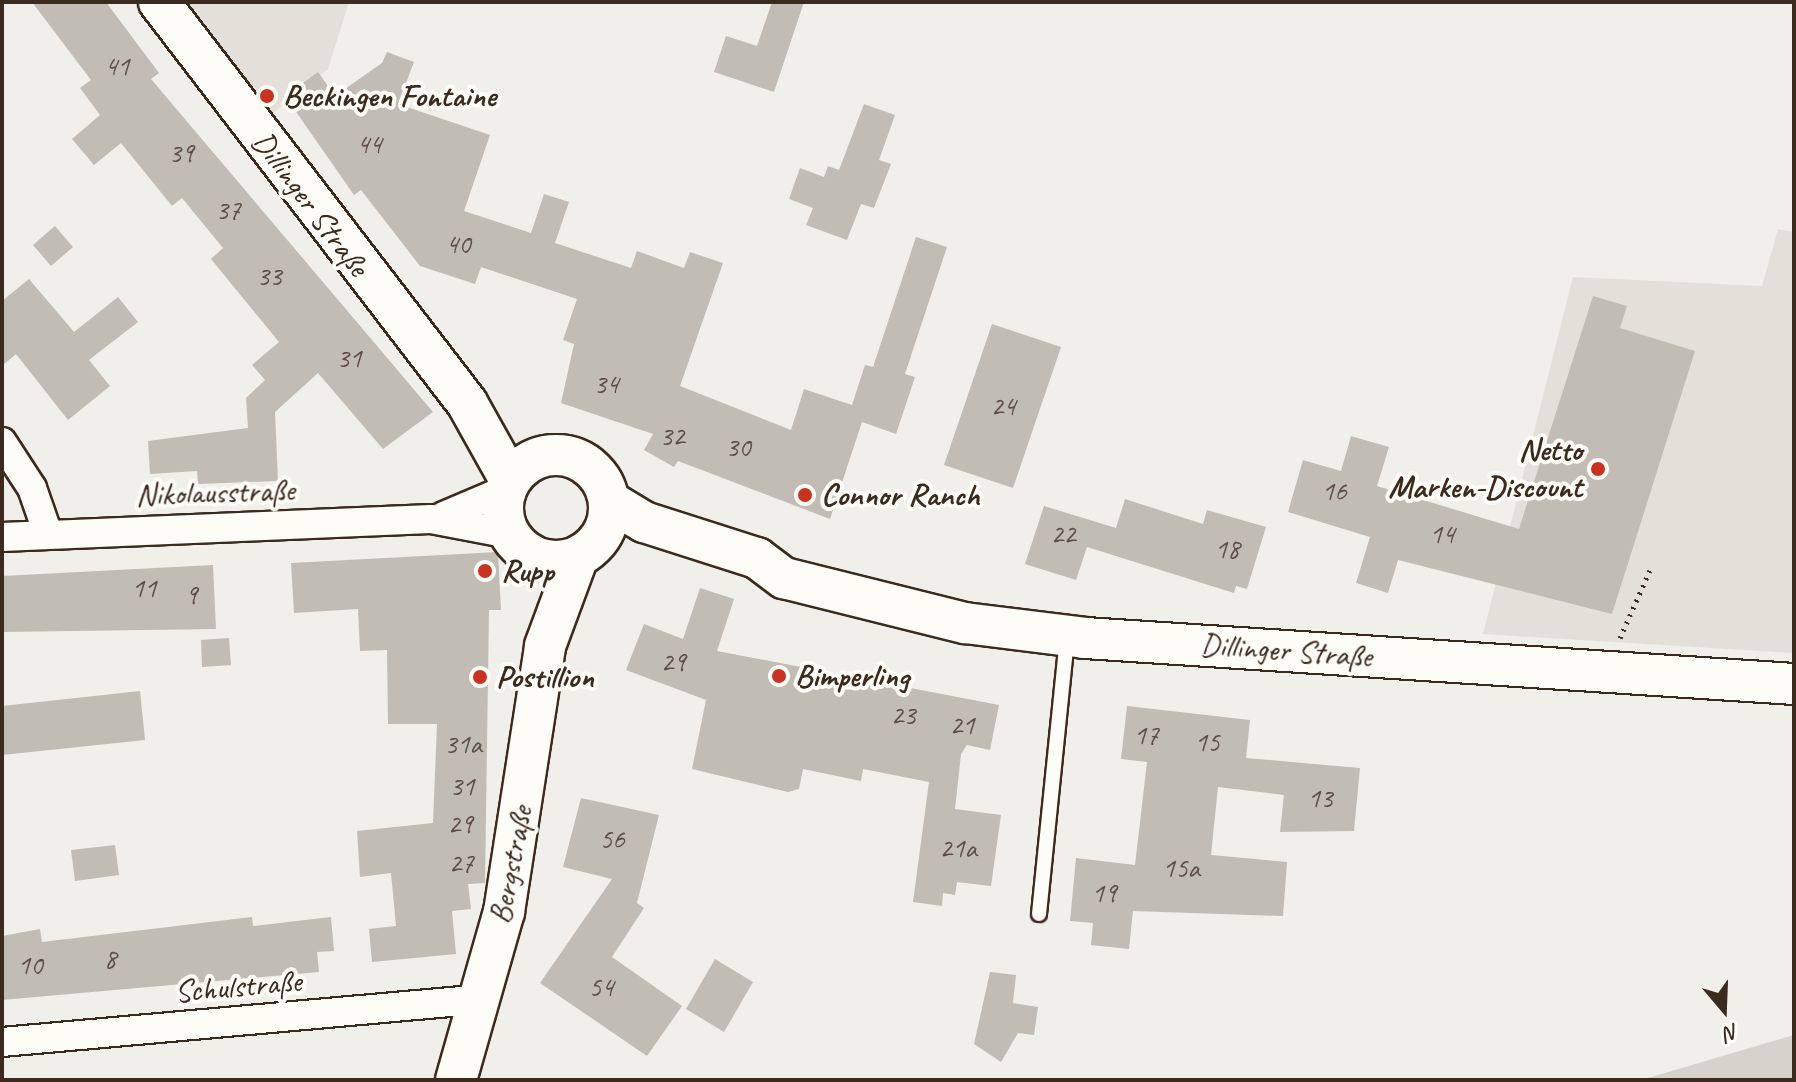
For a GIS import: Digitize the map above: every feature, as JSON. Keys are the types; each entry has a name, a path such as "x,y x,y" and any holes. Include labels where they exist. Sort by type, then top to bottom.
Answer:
{"street":[{"name":"Dillinger Straße","path":"159,2 467,403 508,485 519,544 545,561 588,549 752,582 784,578 965,623 1067,636 1794,684"},
{"name":"Dillinger Straße","path":"467,403 551,455 582,461 609,501 644,522 757,558 784,578"},
{"path":"2,442 32,488 48,534"},
{"path":"508,485 551,455"},
{"name":"Nikolausstraße","path":"431,519 508,485"},
{"path":"588,549 609,501"},
{"name":"Nikolausstraße","path":"2,537 431,519 519,544"},
{"name":"Bergstraße","path":"519,544 545,646"},
{"name":"Bergstraße","path":"456,1080 480,999 523,817 545,646 588,549"},
{"name":"Schulstraße","path":"2,1042 480,999"}],"lane":[{"path":"1039,914 1067,636"}],"path":[{"path":"1605,671 1650,570"}],"shaded area":[{"path":"186,2 349,2 328,69 269,116"},
{"path":"1778,229 1794,232 1794,653 1483,634 1573,277 1762,286"},
{"path":"1794,1035 1794,1080 1636,1080 1648,1078"}],"building":[{"path":"32,2 106,2 159,73 151,79 433,412 383,449 318,373 275,412 278,481 198,484 197,471 150,474 148,441 248,428 246,398 265,380 252,365 279,342 211,259 223,248 182,198 172,206 121,143 94,165 72,139 100,115 80,88 91,80"},
{"path":"772,2 804,2 774,92 714,72 726,36 757,46"},
{"path":"387,52 414,62 398,104 490,135 464,211 531,233 544,194 569,202 555,243 631,268 637,251 684,268 690,252 723,263 680,386 791,430 804,389 852,405 865,365 873,367 916,237 947,247 905,374 915,377 896,434 862,422 830,519 678,461 674,467 644,450 653,434 561,403 574,344 563,340 577,299 481,267 475,284 420,266 361,190 354,195 285,96 318,72 335,96 382,63"},
{"path":"864,104 895,115 879,160 891,164 874,208 861,204 847,240 806,225 813,208 789,199 800,168 824,177 828,166 839,170"},
{"path":"55,226 73,247 51,266 33,245"},
{"path":"29,279 74,332 118,297 138,322 89,360 110,386 68,420 16,354 2,366 2,301"},
{"name":"Netto Marken-Discount","path":"1593,296 1627,306 1620,328 1695,351 1612,614 1398,560 1388,593 1356,583 1370,537 1288,512 1303,460 1341,471 1351,436 1389,447 1377,486 1519,529"},
{"path":"992,324 1061,347 1013,488 944,465"},
{"path":"1125,499 1203,524 1207,510 1266,527 1247,589 1236,586 1234,593 1087,547 1076,580 1025,564 1044,506 1116,528"},
{"path":"498,552 501,610 489,610 485,883 468,884 471,909 452,911 456,954 372,962 369,929 396,926 391,873 360,877 357,831 433,823 437,724 388,724 387,650 360,651 358,609 294,613 291,563"},
{"path":"213,565 216,629 2,632 2,576"},
{"path":"700,588 734,599 717,651 999,705 990,750 967,745 961,754 955,809 1001,815 991,886 957,882 955,895 943,893 942,906 913,902 929,782 863,769 861,781 803,769 799,789 788,792 692,769 706,700 626,670 644,624 683,639"},
{"path":"229,638 231,665 202,667 201,640"},
{"path":"140,691 145,740 2,755 2,706"},
{"path":"1127,706 1250,720 1246,758 1360,768 1354,831 1280,832 1284,795 1218,787 1211,855 1287,862 1283,916 1133,911 1129,949 1091,945 1093,923 1070,921 1076,858 1135,865 1147,762 1121,759"},
{"path":"581,798 659,815 637,903 644,908 612,957 682,1006 647,1056 540,983 612,879 563,867"},
{"path":"115,845 119,875 75,881 71,850"},
{"path":"252,917 253,926 331,917 334,951 317,952 319,972 2,1000 2,936 40,929 42,942"},
{"path":"715,959 753,982 724,1032 686,1009"},
{"path":"990,972 1016,975 1013,1003 1038,1007 1034,1035 1018,1033 1001,1062 974,1044"}],"place":[{"name":"Beckingen Fontaine","path":"267,96"},
{"name":"Netto Marken-Discount","path":"1598,469"},
{"name":"Connor Ranch","path":"805,495"},
{"name":"Rupp","path":"485,571"},
{"name":"Bimperling","path":"779,676"},
{"name":"Postillion","path":"480,677"}]}
